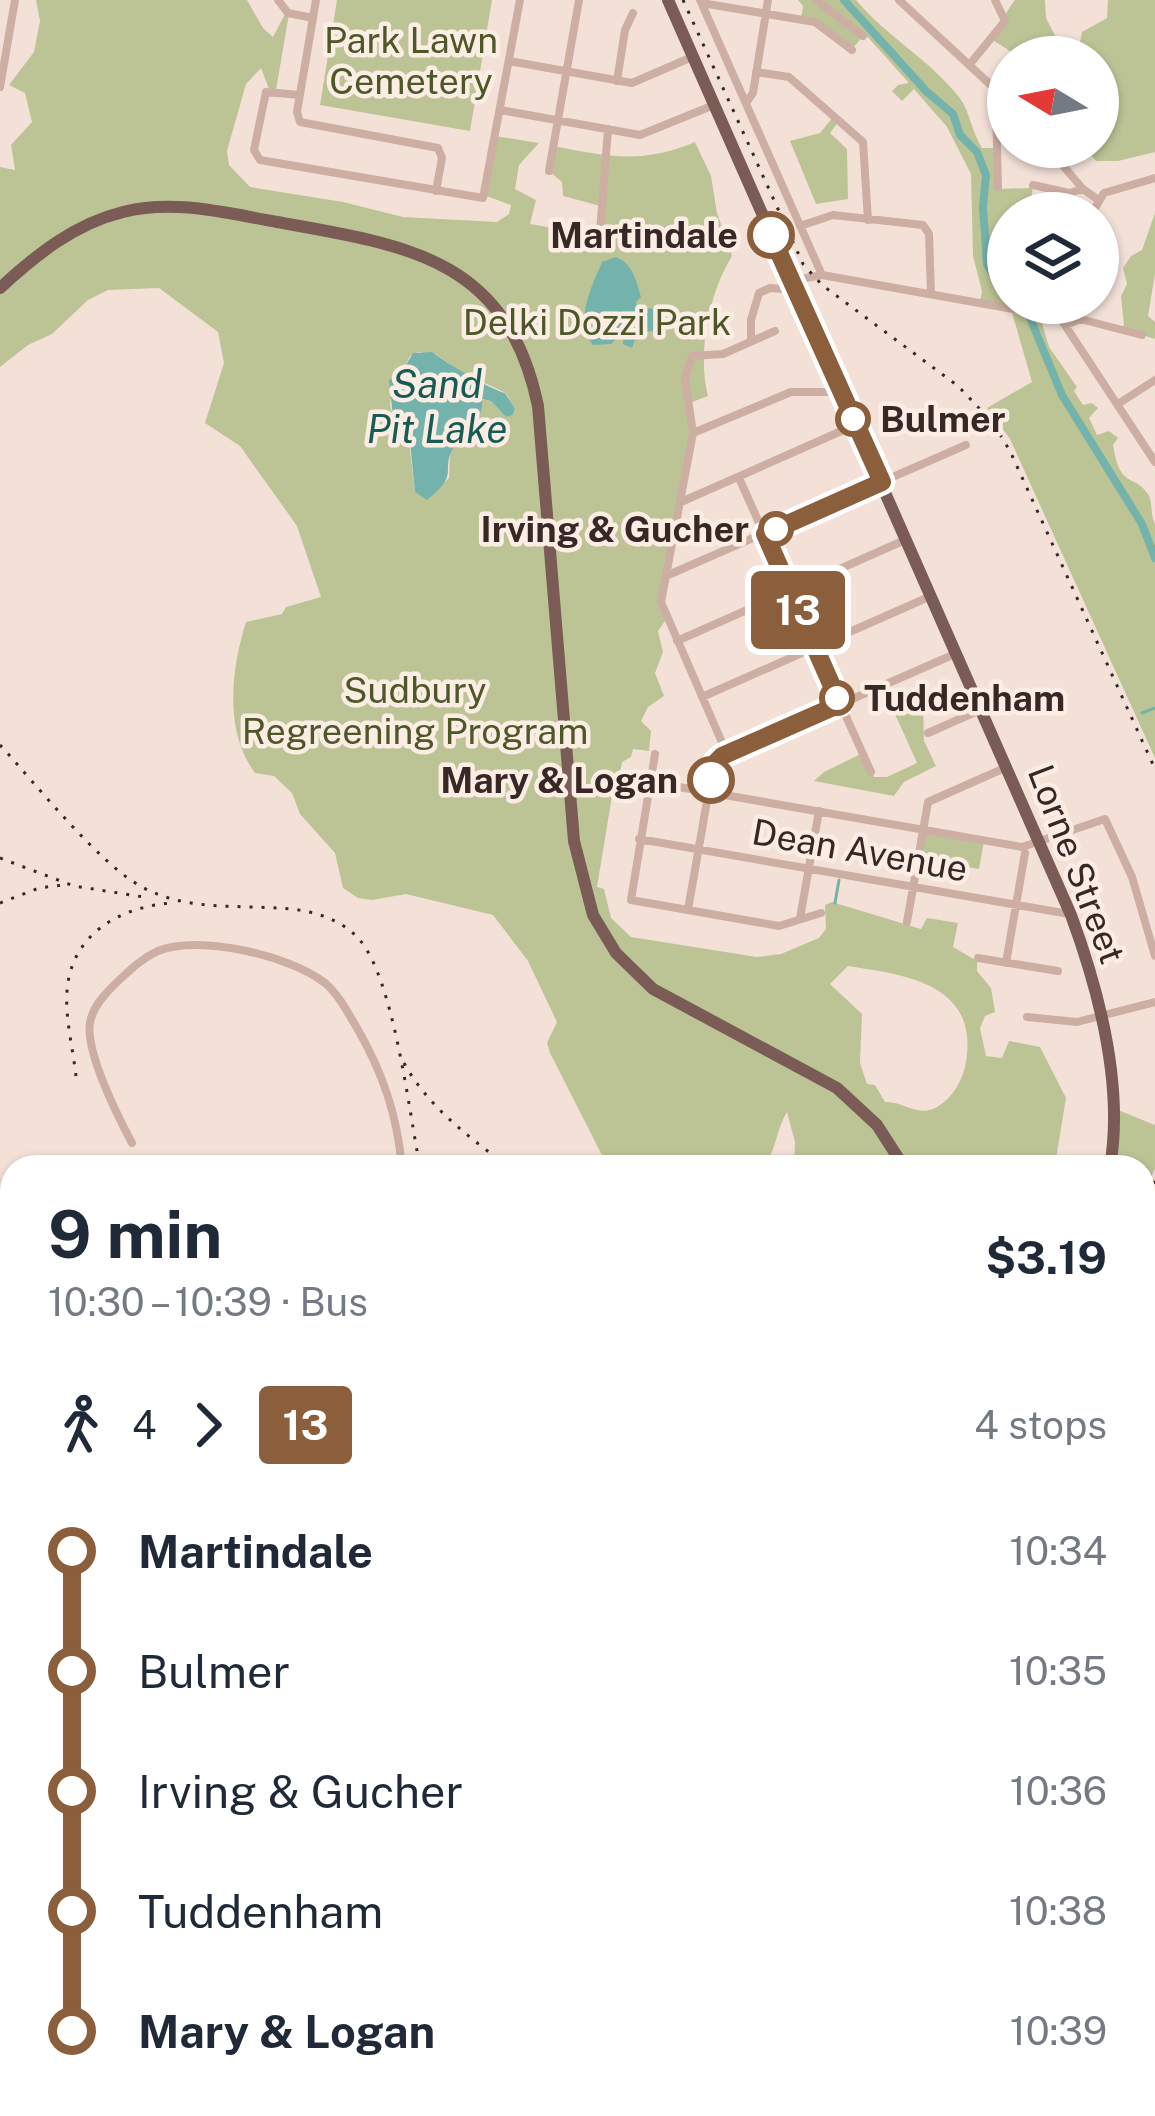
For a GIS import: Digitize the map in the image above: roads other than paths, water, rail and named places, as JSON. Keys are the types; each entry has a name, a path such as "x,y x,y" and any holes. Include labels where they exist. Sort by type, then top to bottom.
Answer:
{"main road":[{"name":"Lorne Street","path":"668,0 797,282 1071,915 1100,1016 1112,1100 1108,1155"},
{"path":"0,288 80,227 123,212 169,206 394,244 438,261 478,291 520,348 538,406 574,841 593,915 616,953 653,989 837,1088 877,1125 896,1155"}],"street":[{"path":"0,82 15,0"},
{"path":"278,0 288,13 313,18"},
{"path":"316,0 298,119 308,125 438,148 442,158 436,191"},
{"path":"300,95 266,92 254,150 260,160 483,198 520,0"},
{"path":"549,172 578,0"},
{"path":"746,103 753,93 768,0"},
{"path":"816,0 863,36"},
{"path":"899,0 987,81"},
{"path":"970,64 1006,20 995,0"},
{"path":"700,2 815,22 852,50"},
{"path":"700,2 822,275"},
{"path":"617,81 625,30 633,13"},
{"path":"0,22 11,23"},
{"path":"509,61 637,82 693,56"},
{"path":"756,72 789,77 863,142 868,220"},
{"path":"500,110 644,135 714,105"},
{"path":"600,232 608,129"},
{"path":"998,168 998,187"},
{"path":"1065,168 1087,192"},
{"path":"1107,192 1155,178"},
{"path":"1033,185 1069,193 1083,189"},
{"path":"800,226 829,215 926,227 931,294"},
{"path":"797,282 812,266 812,252"},
{"path":"751,340 759,293 822,275 987,304"},
{"path":"1142,335 1080,319 1066,325 1155,463"},
{"path":"727,754 661,602 693,433 685,387 689,358 723,354 775,331"},
{"path":"1118,404 1155,380"},
{"path":"693,433 791,392 841,392"},
{"path":"679,503 855,425"},
{"path":"664,577 966,445"},
{"path":"739,478 872,772"},
{"path":"677,641 907,539"},
{"path":"702,697 932,596"},
{"path":"688,910 714,764 727,754 957,653"},
{"path":"928,733 982,709"},
{"path":"655,754 631,900 775,926 821,913"},
{"path":"907,922 931,800 1007,766"},
{"path":"650,782 1022,847 1107,820 1132,877 1155,956"},
{"path":"800,920 818,811"},
{"name":"Dean Avenue","path":"639,839 1071,915"},
{"path":"1006,962 1024,854"},
{"path":"132,1143 93,1050 92,1013 107,991 143,959 169,948 204,945 281,962 311,974 333,991 379,1067 397,1124 401,1155"},
{"path":"978,958 1058,971"},
{"path":"1027,1017 1069,1023 1155,1002"}],"water":[{"path":"616,257 635,279 641,297 638,308 663,309 665,316 653,331 638,332 632,348 623,344 623,332 611,344 593,345 585,326 586,304 602,262"},
{"name":"Sand Pit Lake","path":"432,352 505,393 515,409 506,417 491,401 482,399 477,421 453,449 444,484 427,500 415,492 410,442 393,417 389,380 403,370 413,353"}],"waterway":[{"path":"844,0 926,91 953,114 960,135 977,152 986,175 987,264"},
{"path":"1032,324 1062,395 1142,524 1155,558"},
{"path":"1142,713 1155,708"},
{"path":"835,903 839,880"}],"railway":[{"path":"683,0 803,264 822,285 958,386 993,423 1155,769"},
{"path":"0,745 87,842 142,887 191,903 310,912 331,919 359,939 391,1014 418,1155"},
{"path":"0,858 74,886 150,898"},
{"path":"0,903 39,888 63,885"},
{"path":"76,1076 67,991 78,954 88,939 117,918 171,903"},
{"path":"404,1063 437,1108 493,1155"}],"place":[{"name":"Martindale","path":"771,235"},
{"name":"Bulmer","path":"853,419"},
{"name":"Irving & Gucher","path":"776,529"},
{"name":"Tuddenham","path":"837,698"},
{"name":"Mary & Logan","path":"711,780"}],"park label":[{"name":"Park Lawn Cemetery","path":"411,60"},
{"name":"Delki Dozzi Park","path":"597,322"},
{"name":"Sudbury Regreening Program","path":"415,710"}]}
